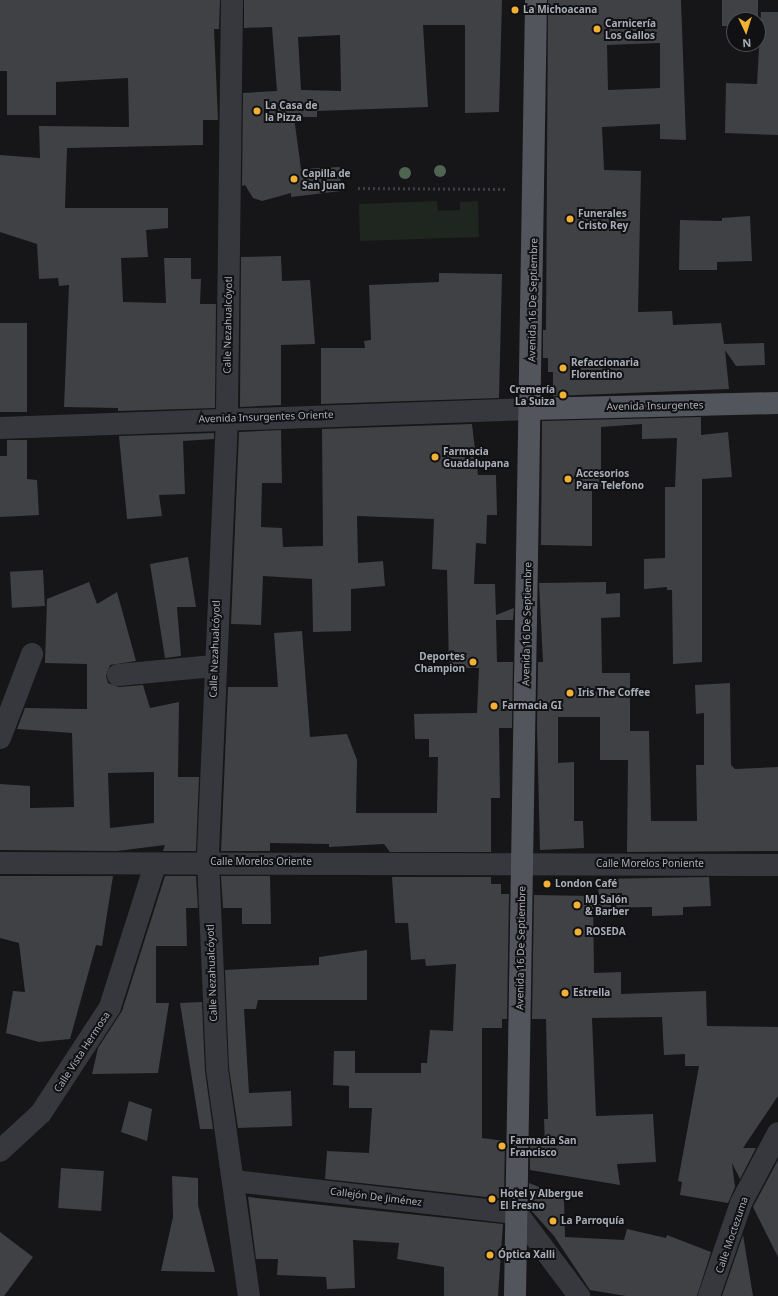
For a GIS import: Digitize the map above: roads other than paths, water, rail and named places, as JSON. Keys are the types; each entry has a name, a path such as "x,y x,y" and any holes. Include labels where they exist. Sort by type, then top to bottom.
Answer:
{"main road":[{"name":"Avenida 16 De Septiembre","path":"515,1296 522,864 532,409 536,0"},
{"name":"Avenida Insurgentes","path":"532,409 778,403"}],"street":[{"name":"Calle Nezahualcóyotl","path":"232,0 226,418 214,666 208,861 214,1046 249,1296"},
{"name":"Avenida Insurgentes Oriente","path":"0,428 226,418 532,409"},
{"path":"0,738 32,654"},
{"path":"118,675 214,666"},
{"name":"Calle Morelos Oriente","path":"0,863 155,865 208,861 522,864"},
{"name":"Calle Morelos Poniente","path":"522,864 778,865"},
{"name":"Calle Vista Hermosa","path":"0,1151 41,1112 110,1007 155,865"},
{"name":"Calle Moctezuma","path":"709,1296 741,1203 778,1133"},
{"name":"Callejón De Jiménez","path":"234,1181 517,1213"},
{"path":"517,1213 579,1296"}],"place":[{"name":"La Michoacana","path":"515,10"},
{"name":"Carnicería Los Gallos","path":"597,29"},
{"name":"La Casa de la Pizza","path":"257,111"},
{"name":"Capilla de San Juan","path":"294,179"},
{"name":"Funerales Cristo Rey","path":"570,219"},
{"name":"Refaccionaria Florentino","path":"563,368"},
{"name":"Cremería La Suiza","path":"563,395"},
{"name":"Farmacia Guadalupana","path":"435,457"},
{"name":"Accesorios Para Telefono","path":"568,479"},
{"name":"Deportes Champion","path":"473,662"},
{"name":"Iris The Coffee","path":"570,693"},
{"name":"Farmacia GI","path":"494,706"},
{"name":"London Café","path":"547,884"},
{"name":"MJ Salón & Barber","path":"577,905"},
{"name":"ROSEDA","path":"578,932"},
{"name":"Estrella","path":"565,993"},
{"name":"Farmacia San Francisco","path":"502,1146"},
{"name":"Hotel y Albergue El Fresno","path":"492,1199"},
{"name":"La Parroquía","path":"553,1221"},
{"name":"Óptica Xalli","path":"490,1255"}]}
